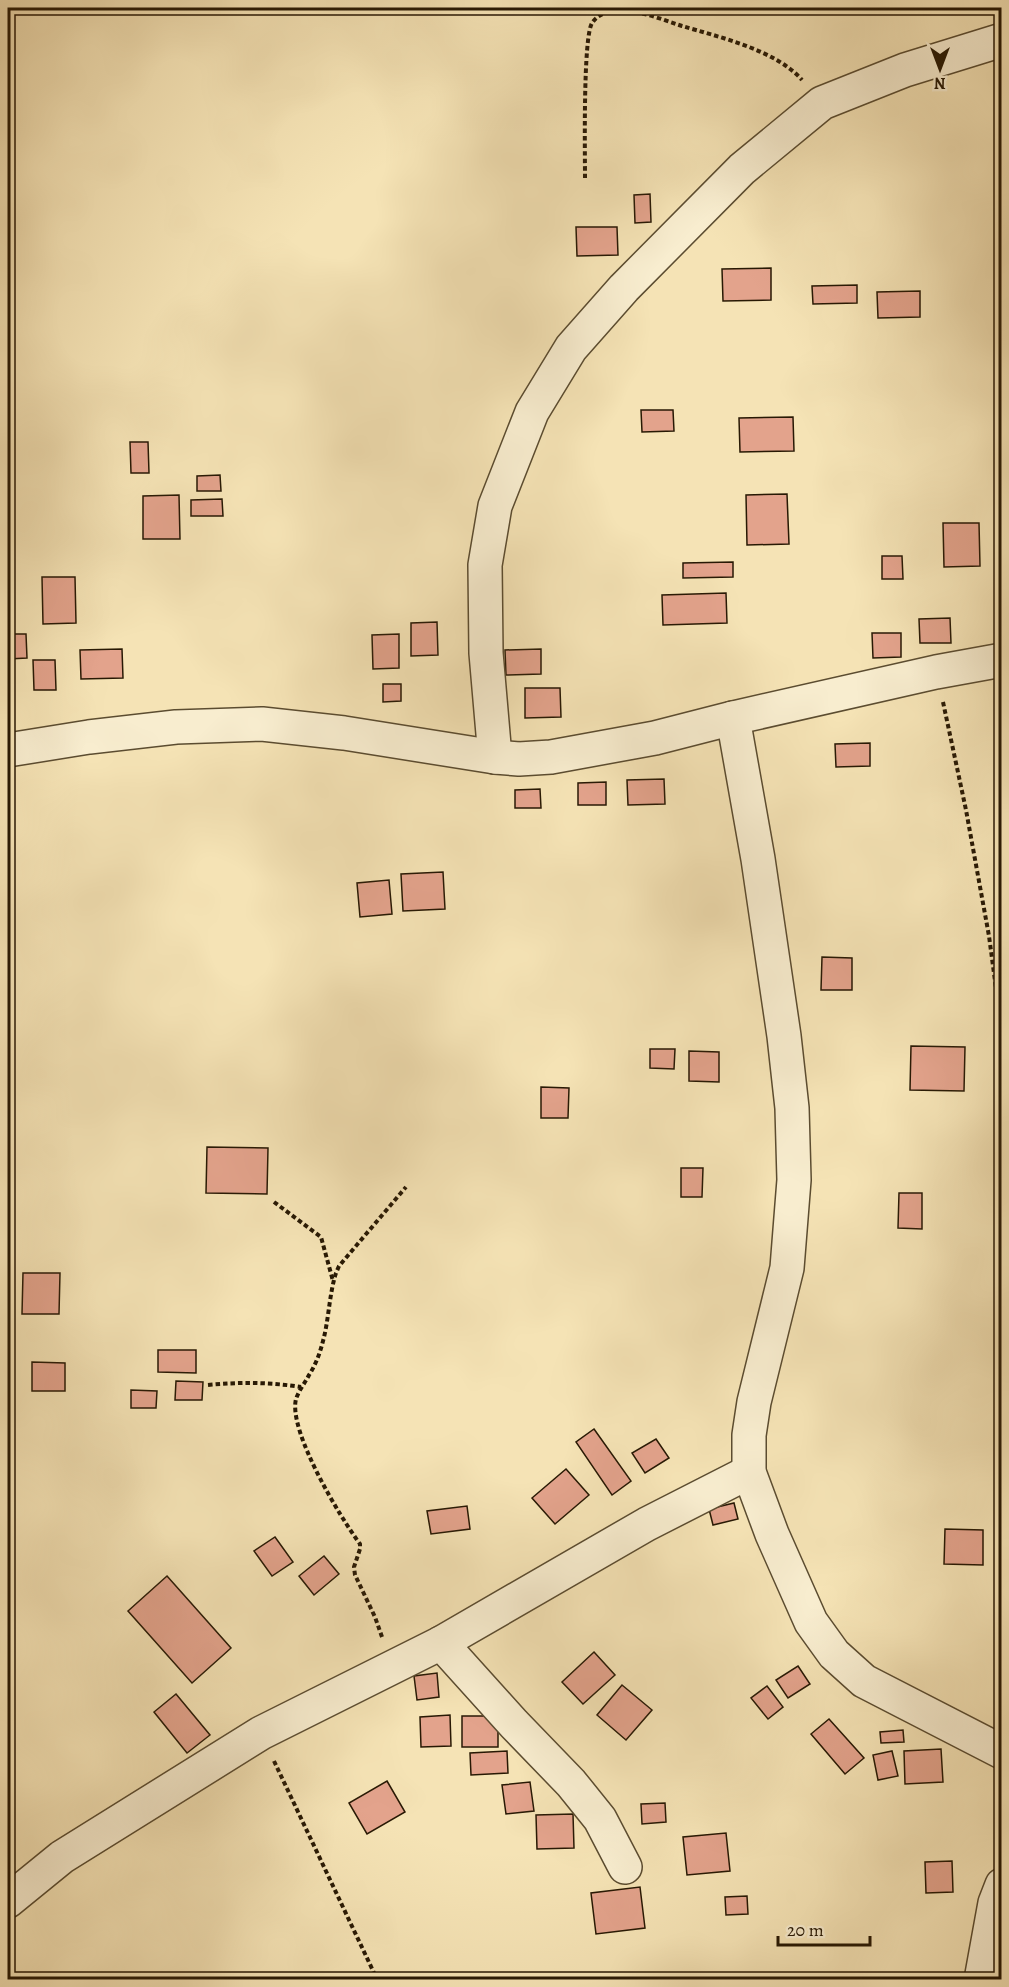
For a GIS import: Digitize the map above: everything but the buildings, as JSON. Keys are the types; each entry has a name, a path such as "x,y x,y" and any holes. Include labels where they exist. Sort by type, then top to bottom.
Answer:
{"street":[{"path":"495,757 486,653 485,565 495,506 532,412 571,348 624,288 742,169 822,104 905,70 1002,40"},
{"path":"8,750 89,737 176,727 262,724 344,733 495,757 519,759 551,757 655,738 733,717 936,672 1002,660"},
{"path":"733,717 758,859 784,1036 792,1108 794,1180 787,1268 753,1402 749,1435 749,1472 772,1534 811,1622 834,1654 864,1681 1002,1752"},
{"path":"8,1901 62,1857 261,1733 441,1643 647,1524 749,1472"},
{"path":"441,1643 571,1783 600,1819 625,1867"},
{"path":"981,1980 995,1903 1002,1885"}],"path":[{"path":"585,178 587,51 590,26 597,16 608,12 624,11 646,15 738,43 770,57 798,76 822,104"},
{"path":"936,672 966,810 1002,1033"},
{"path":"392,1666 375,1617 355,1575 354,1567 360,1544 328,1494 305,1445 295,1415 297,1396 319,1355 333,1281 339,1266 406,1187"},
{"path":"274,1202 321,1236 333,1281"},
{"path":"208,1385 252,1382 301,1387"},
{"path":"261,1733 375,1975"}]}
